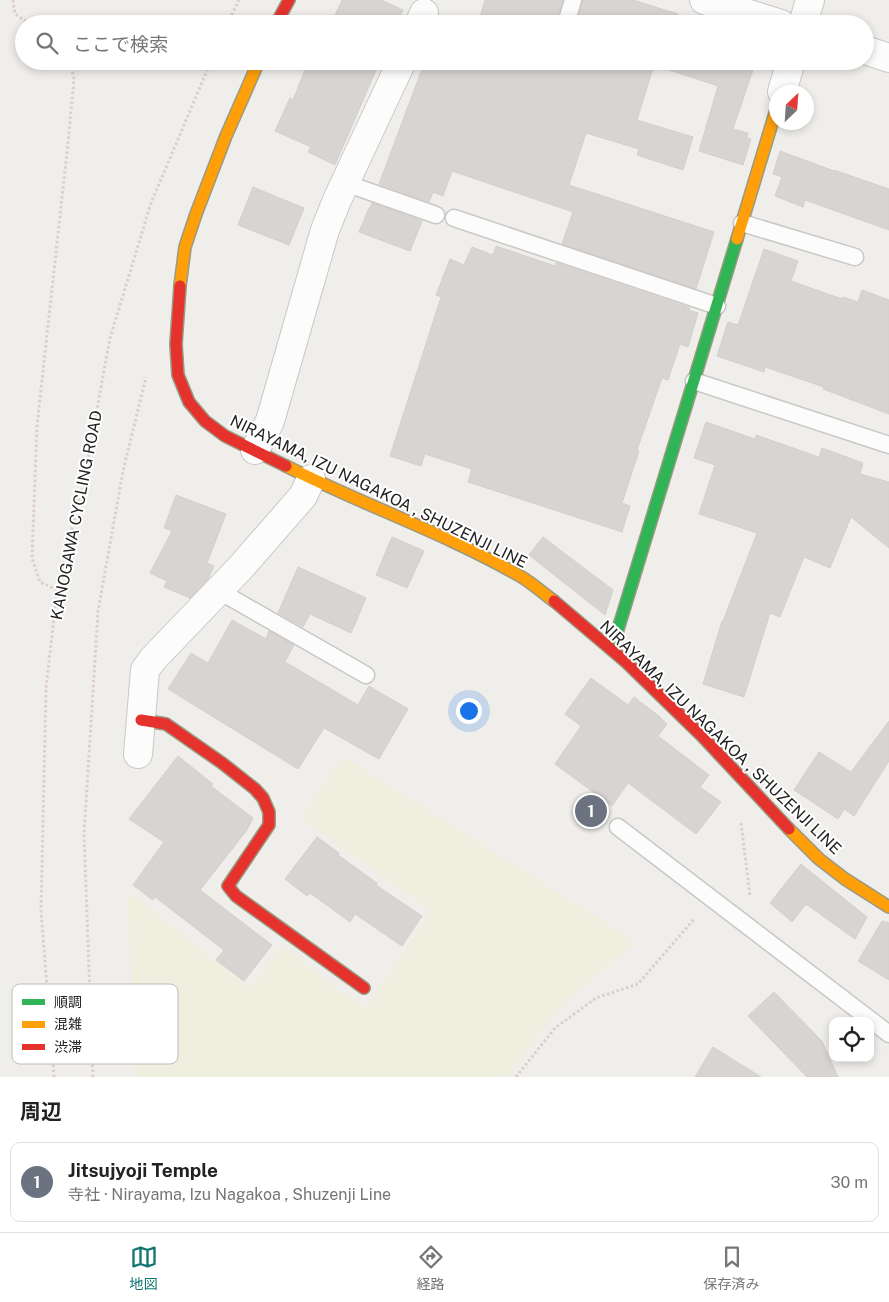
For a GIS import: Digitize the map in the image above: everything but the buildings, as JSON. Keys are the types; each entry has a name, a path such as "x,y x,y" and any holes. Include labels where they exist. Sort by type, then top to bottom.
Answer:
{"main road":[{"path":"280,15 288,0"},
{"name":"NIRAYAMA, IZU NAGAKOA , SHUZENJI LINE","path":"255,70 226,136 185,248 181,272 176,344 178,375 189,402 205,421 226,436 311,479 458,544 522,577 612,649 702,736 819,859 845,879 889,906"},
{"path":"612,649 770,130"},
{"path":"141,720 166,724 222,763 255,789 263,798 269,812 269,825 228,886 236,896 364,988"}],"street":[{"path":"704,0 752,15"},
{"path":"805,15 810,0"},
{"path":"874,53 889,58"},
{"path":"255,450 270,421 326,230 345,183 398,70"},
{"path":"784,85 788,70"},
{"path":"138,754 145,670 153,659 219,591 303,496 311,479"}],"lane":[{"path":"569,15 573,0"},
{"path":"345,183 436,215"},
{"path":"454,218 717,306"},
{"path":"742,223 855,257"},
{"path":"694,381 889,445"},
{"path":"219,591 366,675"},
{"path":"618,827 889,1034"}],"path":[{"path":"14,0 16,15"},
{"path":"232,15 239,0"},
{"path":"57,590 40,582 32,558 37,426 69,134 74,79 72,70"},
{"name":"KANOGAWA CYCLING ROAD","path":"48,984 42,900 46,688 57,590 84,480 110,338 151,203 207,70"},
{"path":"90,984 84,835 98,611 123,471 148,370"},
{"path":"740,818 755,931"},
{"path":"516,1077 555,1028 596,998 638,984 712,899"},
{"name":"KANOGAWA CYCLING ROAD","path":"53,1064 54,1077"},
{"path":"93,1064 93,1077"}],"green space":[{"path":"344,757 625,935 634,944 559,1007 507,1077 137,1077 136,1064 178,1064 178,984 132,984 127,890 249,988 282,947 365,1009 431,911 300,818"}],"traffic: fast":[{"path":"612,649 737,239"}],"traffic: slow":[{"path":"180,286 185,247 196,214 226,136 255,70"},
{"path":"737,239 770,130"},
{"path":"286,466 344,494 463,546 524,579 554,601"},
{"path":"789,829 819,859 845,879 889,907"}],"traffic: jam":[{"path":"281,15 289,0"},
{"path":"180,286 176,344 178,375 189,402 205,421 225,436 286,466"},
{"path":"554,601 626,662 702,736 789,829"},
{"path":"141,720 166,724 222,763 255,789 263,798 269,812 269,825 228,886 236,896 364,988"}],"place":[{"name":"Jitsujyoji Temple","path":"591,811"}]}
